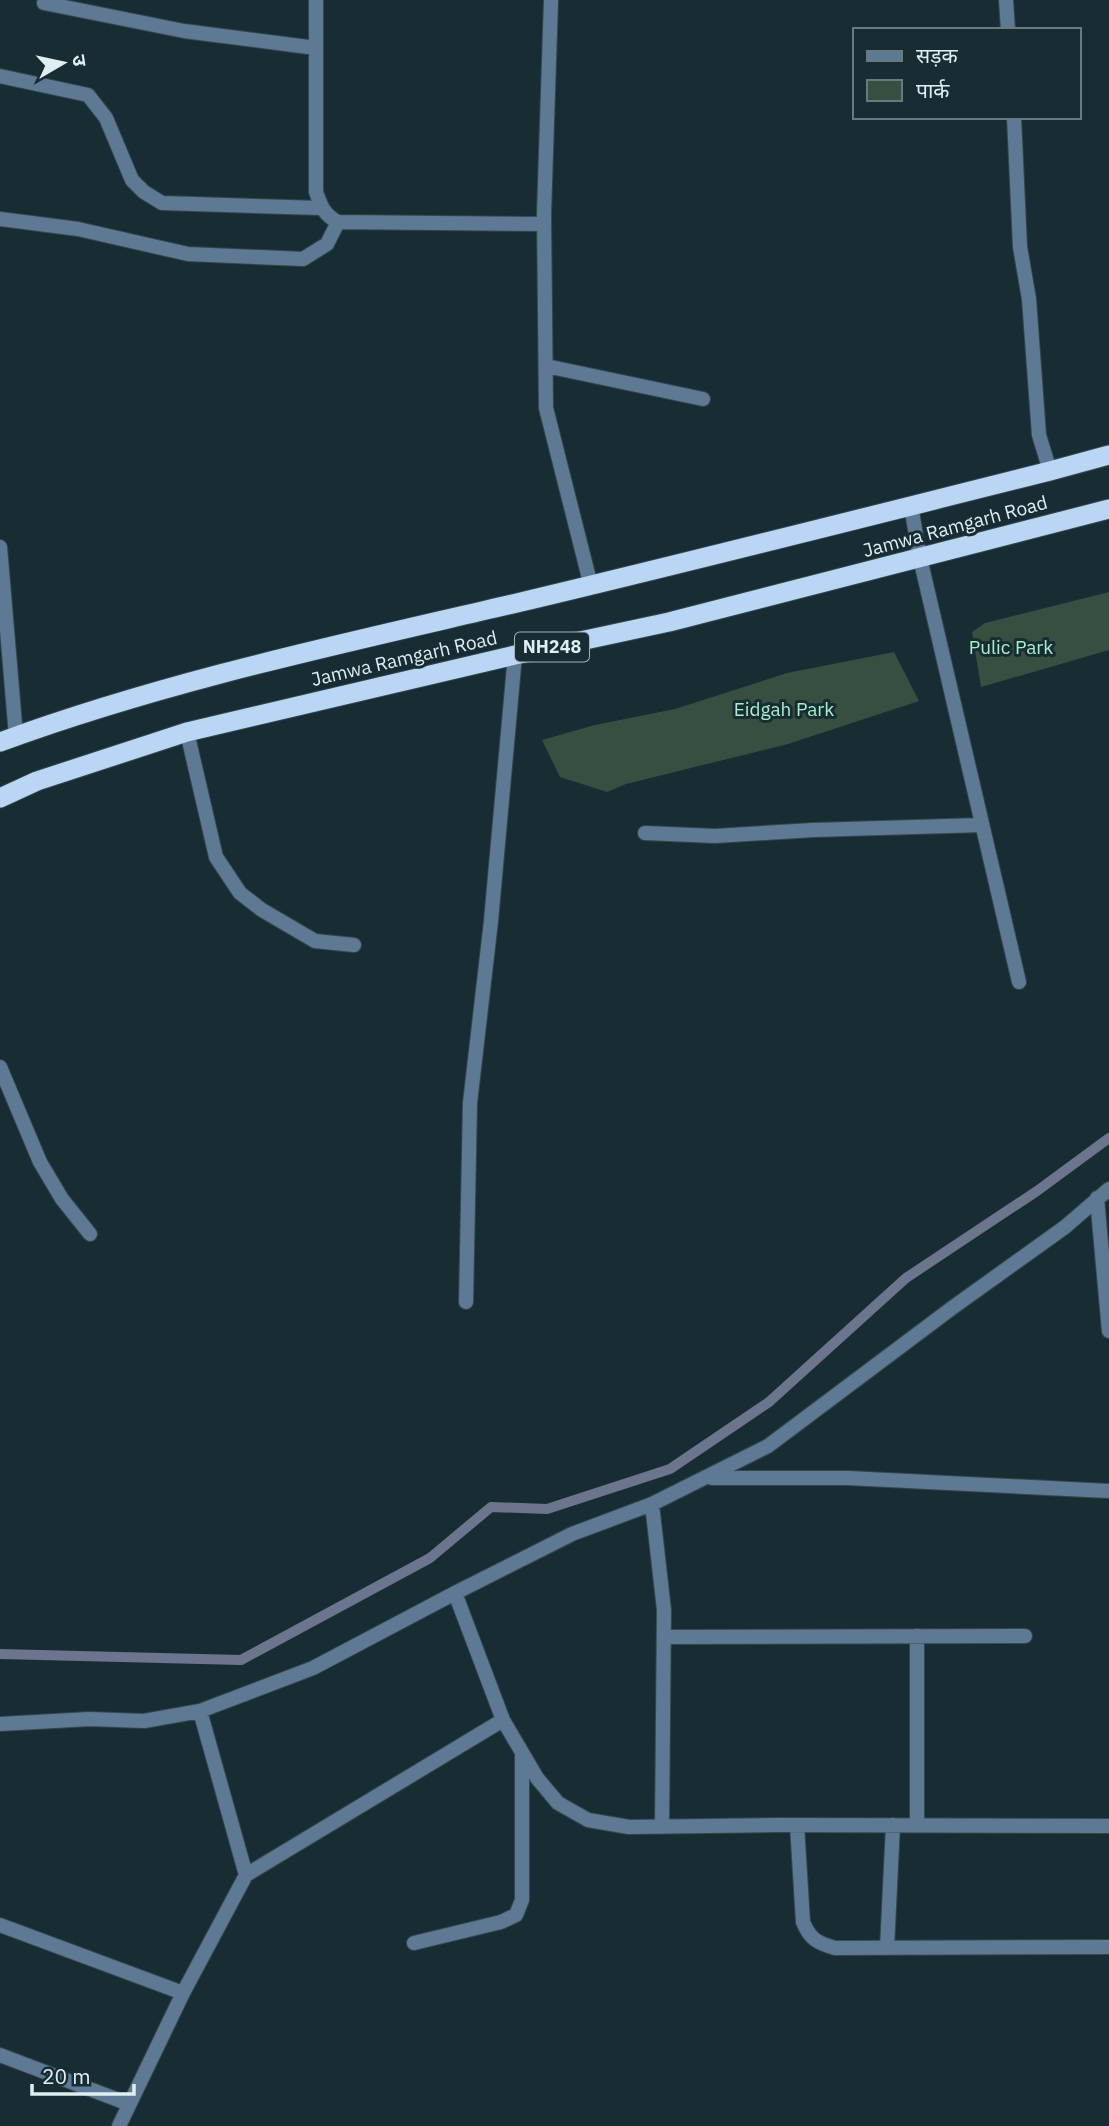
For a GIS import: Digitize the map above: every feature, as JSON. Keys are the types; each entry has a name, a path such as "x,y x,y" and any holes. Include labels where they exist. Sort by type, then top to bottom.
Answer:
{"highway":[{"name":"Jamwa Ramgarh Road","path":"8,739 159,691 300,653 591,586 1109,455"},
{"name":"Jamwa Ramgarh Road","path":"0,798 37,782 187,732 669,622 1109,509"}],"street":[{"path":"317,0 316,192 321,208 328,217 338,222 544,225"},
{"path":"551,0 544,225 546,408 591,586"},
{"path":"1006,0 1008,28"},
{"path":"44,3 184,31 316,48"},
{"path":"0,76 88,94 106,118 132,180 144,192 162,203 321,208"},
{"path":"1014,119 1020,247 1029,299 1039,435 1050,471"},
{"path":"0,219 78,229 188,254 303,259 327,244 338,222"},
{"path":"546,366 703,399"},
{"path":"911,506 920,558 1018,982"},
{"path":"0,547 8,739"},
{"path":"466,1303 470,1103 491,921 515,655"},
{"path":"187,732 216,857 240,893 262,910 315,941 354,945"},
{"path":"645,833 715,836 982,825"},
{"path":"0,1067 40,1162 62,1199 90,1234"},
{"path":"1103,1194 1109,1331"},
{"path":"0,1724 90,1719 144,1721 200,1711 313,1668 572,1534 652,1504 768,1446 1065,1227 1103,1194"},
{"path":"707,1478 848,1478 1109,1491"},
{"path":"652,1504 664,1610 662,1827"},
{"path":"456,1594 503,1720 537,1778 558,1803 588,1820 629,1827 1109,1826"},
{"path":"917,1636 917,1825"},
{"path":"664,1637 1025,1636"},
{"path":"200,1711 246,1875"},
{"path":"119,2126 183,1993 246,1875 503,1720"},
{"path":"414,1943 501,1922 516,1915 522,1900 522,1752"},
{"path":"797,1825 803,1922 809,1937 821,1944 835,1948 1109,1947"},
{"path":"887,1948 893,1825"},
{"path":"0,1925 183,1993"},
{"path":"0,2055 129,2104"}],"green space":[{"name":"Pulic Park","path":"1109,592 1109,650 981,687 972,632 985,623"},
{"name":"Eidgah Park","path":"894,652 919,701 788,744 626,784 607,792 560,777 542,740 595,725 675,709 787,673"}],"waterway":[{"path":"0,1654 241,1660 430,1558 491,1507 547,1509 670,1469 769,1402 906,1278 1037,1191 1109,1138"}]}
